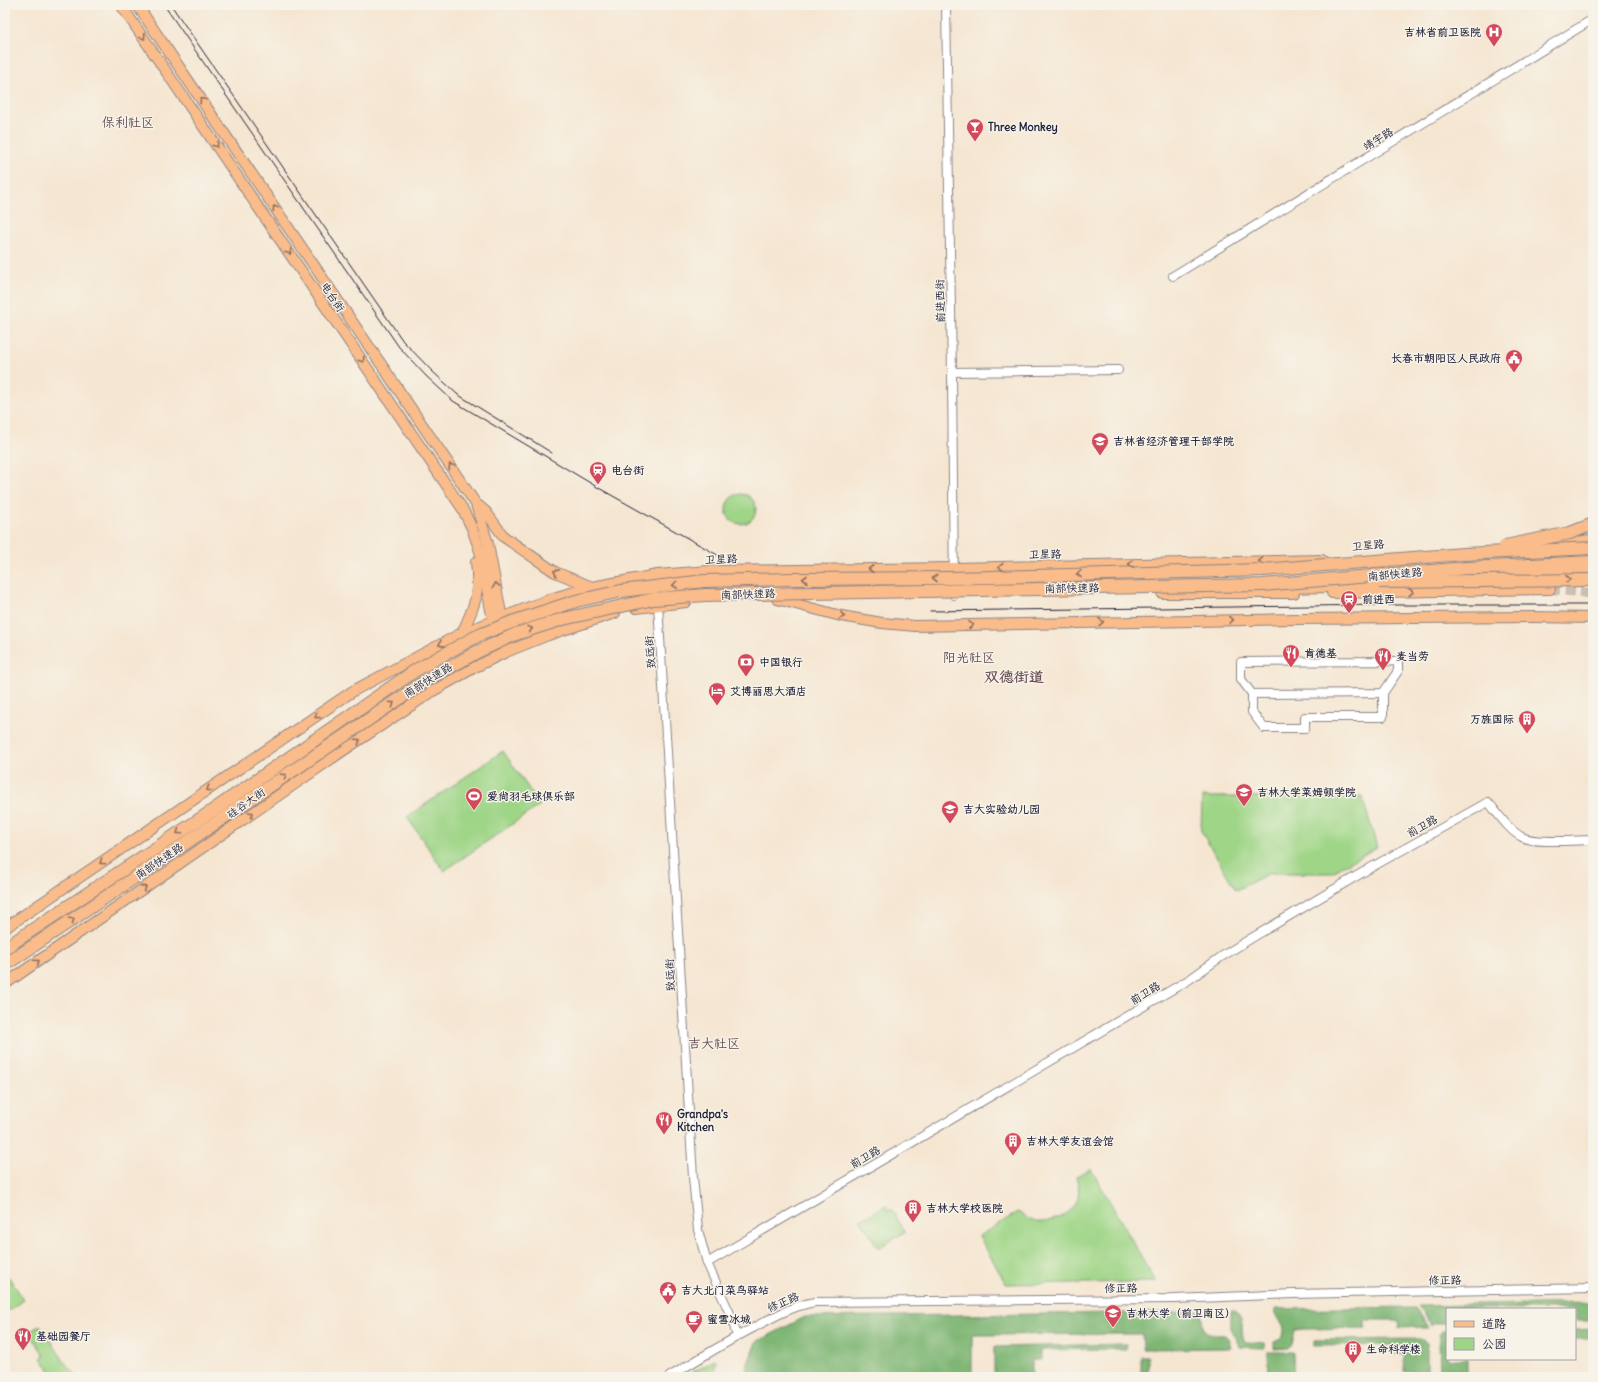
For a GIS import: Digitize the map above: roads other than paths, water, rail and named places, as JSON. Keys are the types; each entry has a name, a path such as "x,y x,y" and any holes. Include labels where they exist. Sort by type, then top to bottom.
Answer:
{"highway":[{"path":"1463,554 1570,533 1593,524"},
{"name":"南部快速路","path":"5,965 416,670 477,636 512,622 576,601 621,591 704,581 950,578 1263,570 1463,554 1593,548"},
{"name":"南部快速路","path":"5,948 452,665 516,634 563,619 654,599 705,596 1263,584 1467,568 1593,562"},
{"path":"1263,584 1555,579 1593,580"}],"main road":[{"name":"电台街","path":"121,5 462,508 472,528 480,551 506,652"},
{"name":"电台街","path":"137,5 476,504 488,544 498,619"},
{"path":"476,504 486,512 504,537 555,572 592,587"},
{"path":"462,633 476,602 477,595 478,573 472,528"},
{"name":"卫星路","path":"498,619 553,598 592,587 657,575 710,571 954,568 1346,559 1445,550 1593,540"},
{"path":"1162,593 1332,587 1477,573 1593,568"},
{"path":"506,652 595,619 626,610 658,605 703,601 1162,593 1315,593 1550,589"},
{"path":"777,599 841,616 882,623 915,626 1530,616 1593,618"},
{"path":"1570,618 1593,623"},
{"path":"5,928 353,691 462,633 498,619"},
{"name":"硅谷大街","path":"5,984 344,750 433,691 477,666 506,652"}],"street":[{"name":"前进西街","path":"946,5 954,596"},
{"name":"靖宇路","path":"1173,276 1593,19"},
{"path":"952,372 1118,370"},
{"name":"致远街","path":"658,605 693,1177 698,1230 707,1263 732,1318 736,1337"},
{"path":"1398,661 1398,671 1383,693 1383,717 1305,717 1305,728 1264,728 1252,712 1252,694 1241,679 1241,662 1398,661"},
{"path":"1252,694 1383,693"},
{"name":"前卫路","path":"707,1263 1183,982 1227,953 1372,867 1488,802 1522,838 1533,840 1593,840"},
{"name":"修正路","path":"668,1377 736,1337 786,1310 801,1304 815,1302 1174,1298 1593,1288"}],"tunnel":[{"path":"1550,589 1581,592 1593,595"}],"tram line":[{"path":"164,5 399,347 426,376 453,401 597,487 721,557"},
{"path":"171,5 403,341 457,394 552,453"},
{"path":"930,611 1384,605 1593,605"}],"place":[{"name":"吉林省前卫医院","path":"1494,47"},
{"name":"Three Monkey","path":"975,142"},
{"name":"长春市朝阳区人民政府","path":"1514,373"},
{"name":"吉林省经济管理干部学院","path":"1100,456"},
{"name":"电台街","path":"598,485"},
{"name":"前进西","path":"1349,614"},
{"name":"肯德基","path":"1291,668"},
{"name":"麦当劳","path":"1383,671"},
{"name":"中国银行","path":"746,677"},
{"name":"艾博丽思大酒店","path":"717,706"},
{"name":"万旌国际","path":"1527,734"},
{"name":"吉林大学莱姆顿学院","path":"1244,807"},
{"name":"爱尚羽毛球俱乐部","path":"474,811"},
{"name":"吉大实验幼儿园","path":"950,824"},
{"name":"Grandpa's Kitchen","path":"664,1135"},
{"name":"吉林大学友谊会馆","path":"1013,1156"},
{"name":"吉林大学校医院","path":"913,1223"},
{"name":"吉大北门菜鸟驿站","path":"668,1305"},
{"name":"吉林大学（前卫南区）","path":"1113,1328"},
{"name":"蜜雪冰城","path":"694,1334"},
{"name":"基础园餐厅","path":"23,1351"},
{"name":"生命科学楼","path":"1353,1364"}],"district":[{"name":"保利社区","path":"128,122"},
{"name":"阳光社区","path":"969,657"},
{"name":"双德街道","path":"1014,676"},
{"name":"吉大社区","path":"714,1043"}]}
